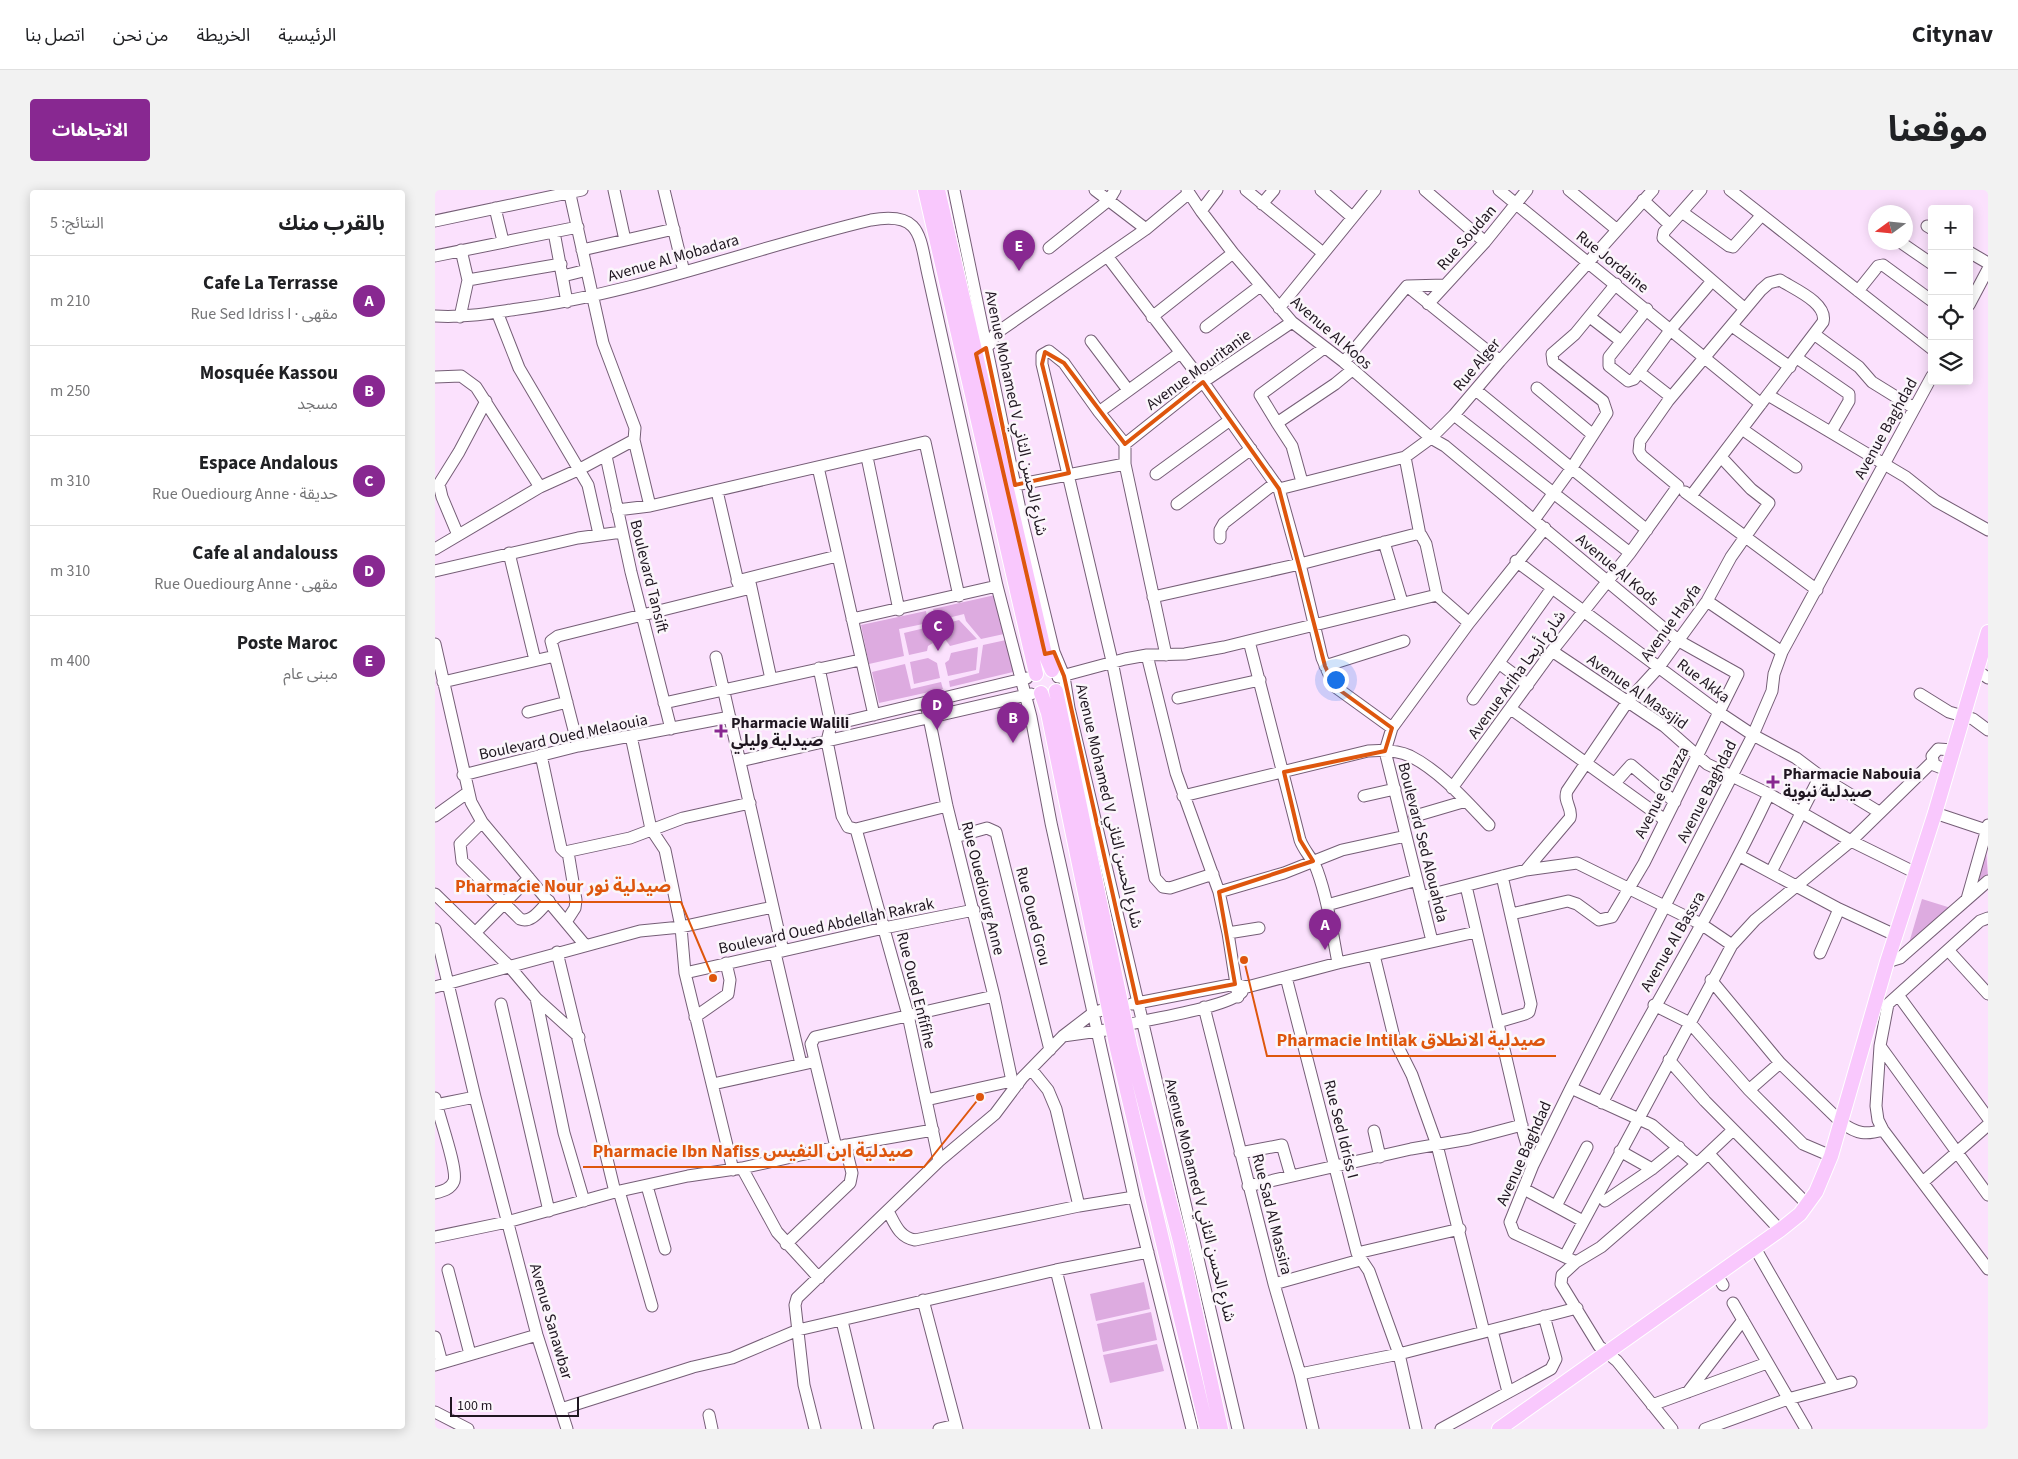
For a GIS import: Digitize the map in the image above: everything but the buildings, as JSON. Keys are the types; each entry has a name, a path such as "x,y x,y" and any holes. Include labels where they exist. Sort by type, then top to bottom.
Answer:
{"main road":[{"path":"925,190 958,334 975,352"},
{"path":"938,190 977,335 975,352 1045,654 1057,679 1058,711 1110,986 1207,1429"},
{"path":"1499,1429 1607,1353 1720,1280 1755,1248 1781,1230 1807,1204 1822,1180 1881,1002 1887,962 1935,813 1963,716 1982,674 1988,632"},
{"path":"1045,654 1036,674 1035,687 1058,711"},
{"path":"1036,674 1043,669 1057,679"},
{"path":"1041,693 1049,694 1057,679"},
{"path":"1123,1047 1181,1245 1221,1429"}],"street":[{"path":"435,221 581,190"},
{"path":"614,190 625,240"},
{"path":"665,190 685,272"},
{"name":"Avenue Mohamed V شارع الحسن الثاني","path":"954,190 977,335"},
{"path":"1095,190 1112,195 1146,229"},
{"path":"1201,211 1217,190"},
{"path":"1246,190 1323,253"},
{"path":"1262,204 1274,190"},
{"path":"1321,190 1352,217"},
{"path":"1279,308 1375,190"},
{"path":"1425,190 1485,242"},
{"name":"Rue Jordaine","path":"1499,190 1707,357 1764,399 1831,432 1906,476 1936,501 1988,530"},
{"name":"Rue Soudan","path":"1428,304 1485,242 1527,190"},
{"path":"1569,190 1616,229"},
{"name":"Rue Alger","path":"1277,486 1302,482 1405,457 1431,438 1477,391 1500,361 1616,229 1653,190"},
{"path":"1701,190 1662,236 1745,309"},
{"path":"1730,190 1928,345"},
{"path":"947,358 975,352 995,334 1146,229 1188,191"},
{"name":"Avenue Al Koos","path":"1188,191 1233,253 1292,322 1348,366 1431,438 1445,446 1534,520"},
{"path":"570,192 603,343 635,428 634,440 650,506"},
{"path":"1049,248 1112,195"},
{"path":"1643,200 1670,225"},
{"path":"495,208 503,241"},
{"path":"1682,212 1733,247 1761,216"},
{"name":"Avenue Al Mobadara","path":"435,316 459,317 567,302 685,272 871,220 895,217 908,221 918,234 942,337"},
{"path":"435,256 578,227"},
{"path":"582,250 674,229"},
{"path":"554,232 567,302"},
{"path":"459,317 468,280 461,250"},
{"path":"1912,250 1928,261"},
{"path":"1152,317 1233,253"},
{"path":"1973,254 1988,263"},
{"path":"1107,256 1203,382 1277,486 1300,564 1325,666 1334,686 1392,728"},
{"path":"468,280 561,264"},
{"path":"1858,291 1878,266 1883,264 1928,294"},
{"path":"1973,297 1988,269"},
{"path":"563,276 587,270"},
{"path":"1691,496 1823,322 1823,312 1818,305 1780,280 1764,287 1707,357 1671,397 1640,440 1639,450 1642,456 1678,486 1691,496 1746,535 1817,590"},
{"path":"1647,309 1609,357 1609,366 1628,381 1634,379 1671,328 1712,281"},
{"path":"1534,520 1571,469 1607,413 1605,404 1553,362 1554,350 1568,341 1590,318 1615,284"},
{"path":"1277,423 1335,384 1402,290 1445,285"},
{"path":"1206,327 1260,286"},
{"path":"1402,290 1428,304 1500,361"},
{"path":"497,312 519,368 588,485 599,534"},
{"path":"1590,318 1621,341"},
{"name":"Avenue Mouritanie","path":"1125,444 1203,382 1292,322"},
{"path":"1732,326 1849,394 1849,401 1831,432"},
{"path":"958,334 942,337 997,586 1031,717 1051,823 1134,1197 1192,1429"},
{"path":"977,335 995,334"},
{"path":"1814,334 1859,367 1872,382 1914,408"},
{"path":"1091,341 1128,390"},
{"path":"1302,482 1292,446 1260,395 1324,348"},
{"path":"1166,655 1125,464 1125,444 1099,412 1064,363 1049,351 1042,355 1041,364 1069,473 1112,661 1155,878 1163,887 1170,888 1213,874"},
{"name":"Avenue Mohamed V شارع الحسن الثاني","path":"975,352 1015,485 1045,654"},
{"path":"1099,412 1180,353"},
{"path":"1639,372 1671,397"},
{"path":"435,377 461,376 476,387 540,487"},
{"name":"Avenue Baghdad","path":"1565,1256 1514,1233 1510,1222 1533,1165 1753,736 1772,691 1774,674 1782,652 1928,383"},
{"path":"1537,388 1593,436"},
{"path":"1477,391 1647,530"},
{"path":"459,535 442,497 439,484 459,452 486,401"},
{"path":"1454,416 1630,553"},
{"path":"1156,474 1230,420"},
{"path":"1742,429 1796,467"},
{"path":"435,549 540,487 606,456 634,440"},
{"path":"617,510 650,506 925,442 959,596"},
{"path":"1177,504 1251,449"},
{"name":"Boulevard Tansift","path":"606,456 622,532 671,729"},
{"path":"867,457 899,610"},
{"path":"1405,457 1420,534 1426,544 1437,595 1469,622"},
{"name":"Avenue Hayfa","path":"1526,870 1570,818 1571,812 1565,796 1587,762 1628,701 1659,667 1707,601 1746,535 1769,503 1751,489 1721,457"},
{"path":"1015,485 1069,473 1125,464"},
{"path":"817,467 874,715"},
{"path":"1220,538 1220,530 1224,523 1277,486"},
{"name":"Avenue Ariha شارع أريحا","path":"1452,788 1552,651 1608,582 1678,486"},
{"path":"717,491 771,679"},
{"name":"Avenue Al Kods","path":"1534,520 1679,640 1738,674 1732,684"},
{"path":"1385,751 1392,728 1469,622 1516,561 1545,528"},
{"path":"435,571 599,534 622,532"},
{"path":"1153,596 1300,564 1420,534"},
{"path":"1384,542 1402,602"},
{"path":"509,553 535,660"},
{"path":"578,746 551,643 554,638 643,615 837,556"},
{"name":"Rue Akka","path":"1516,561 1720,714 1753,736 1796,758 1820,776 1879,812"},
{"path":"852,619 899,610 997,586"},
{"path":"1473,699 1500,664 1552,588"},
{"path":"1057,679 1112,661 1147,655 1203,652 1437,595"},
{"path":"1707,601 1782,652"},
{"path":"1249,641 1300,840 1303,848 1313,861 1327,905 1338,963"},
{"path":"1325,666 1404,641"},
{"path":"435,644 440,678 467,793 482,822 585,945"},
{"name":"Avenue Al Massjid","path":"1552,651 1664,726 1698,757 1731,777 1769,794 1851,841 1916,873"},
{"path":"1017,660 1045,654"},
{"path":"1147,655 1166,742 1183,796 1219,892 1228,933 1238,998"},
{"path":"440,678 555,656"},
{"path":"716,657 773,907 779,952 801,1064"},
{"path":"664,703 861,660"},
{"path":"1500,664 1528,685"},
{"path":"819,668 831,725 827,741 842,816 848,826 857,829 947,806"},
{"path":"831,725 1021,681 1036,674"},
{"path":"1178,698 1259,680"},
{"name":"Avenue Ghazza","path":"1511,914 1568,901 1577,904 1599,920 1605,920 1615,914 1720,714 1732,684"},
{"path":"740,761 1025,695 1041,693"},
{"path":"1920,694 1949,712 1973,719 1988,730"},
{"path":"528,712 567,702"},
{"name":"Rue Ouediourg Anne","path":"926,703 947,806 1015,1082"},
{"path":"1511,709 1665,820"},
{"path":"1031,717 1058,711"},
{"name":"Avenue Mohamed V شارع الحسن الثاني","path":"1058,711 1132,980 1238,1429"},
{"name":"Boulevard Oued Melaouia","path":"463,775 578,746 730,716"},
{"path":"631,736 651,830 665,850 681,927 685,973 695,1018 737,1169 786,1244 819,1278"},
{"path":"1576,1262 1565,1256 1637,1118 1690,1023 1711,980 1732,945 1755,920 1796,884 1851,841 1932,762 1933,753 1938,749 1953,750"},
{"path":"1183,796 1368,751 1385,751 1409,756 1452,788 1489,825"},
{"name":"Boulevard Sed Alouahda","path":"1385,751 1432,941"},
{"path":"541,755 563,851 568,852 631,838 683,818 750,802"},
{"path":"1932,762 1937,767 1947,770"},
{"path":"1615,783 1631,765 1675,802"},
{"path":"1771,872 1820,776"},
{"path":"1364,796 1395,788"},
{"path":"435,816 467,793"},
{"name":"Avenue Al Bassra","path":"1602,1103 1654,1005 1740,856 1769,794"},
{"path":"1415,816 1466,801"},
{"path":"1935,813 1987,834 1966,901"},
{"path":"482,822 460,844 459,852 462,860 503,904 525,921 531,919 549,901"},
{"name":"Rue Oued Grou","path":"955,837 987,828 996,832 1050,1050"},
{"name":"Rue Oued Enfifihe","path":"857,829 908,1015 939,1161"},
{"path":"1219,892 1284,872 1342,850 1406,836"},
{"path":"566,922 575,908 576,900 568,852"},
{"path":"1740,856 1796,884 1839,909 1895,936"},
{"path":"1421,898 1526,870 1577,863 1701,924 1732,945"},
{"path":"1498,1022 1529,1012 1531,1004 1502,876"},
{"path":"475,933 529,878"},
{"path":"1327,905 1417,880"},
{"path":"1887,962 1900,958 1988,881"},
{"path":"1466,886 1533,1165"},
{"path":"435,894 509,966 536,998 579,1037"},
{"path":"435,987 557,952 640,931 681,927 773,907"},
{"path":"1821,953 1839,909"},
{"name":"Boulevard Oued Abdellah Rakrak","path":"685,973 884,928 974,910"},
{"path":"1988,918 1980,922 1898,995 1881,1002 1876,1106 1878,1120 1883,1130 1988,1269"},
{"path":"1228,933 1259,928"},
{"name":"Avenue Sanawbar","path":"435,929 507,1222 537,1335 567,1429"},
{"path":"815,1429 804,1385 795,1305 797,1298 939,1161 995,1114 1015,1082 1031,1069 1063,1036 1093,1013 1235,984 1247,987 1338,963 1476,932"},
{"path":"1948,950 1988,994"},
{"path":"557,952 617,1192 652,1306"},
{"path":"1374,955 1395,1041 1412,1075 1437,1145 1459,1229 1507,1392"},
{"path":"695,1018 728,994 731,985 726,963"},
{"name":"Rue Sed Idriss I","path":"1286,977 1358,1257 1369,1271 1399,1354 1416,1429"},
{"path":"1088,992 1132,980"},
{"path":"1711,980 1780,1062 1842,1123 1851,1130 1867,1134 1883,1130"},
{"path":"1063,1036 1097,1032 1238,998 1247,987"},
{"path":"1898,995 1988,1118"},
{"path":"786,1244 849,1183 852,1172 841,1146 815,1061 811,1041 817,1035 994,996"},
{"path":"536,998 564,1133 584,1201"},
{"path":"501,1004 549,1211"},
{"path":"1654,1005 1690,1023 1749,1090 1803,1144 1831,1156"},
{"name":"Rue Sad Al Massira","path":"1204,1007 1248,1186 1300,1374 1313,1429"},
{"path":"1102,1053 1146,1042"},
{"path":"1879,1046 1988,1194"},
{"path":"1669,1060 1733,1130 1807,1204"},
{"path":"713,1084 815,1061"},
{"path":"1749,1090 1780,1062"},
{"path":"1031,1069 1048,1090 1056,1108 1079,1206"},
{"path":"926,1100 1015,1082"},
{"path":"1571,1088 1652,1125 1697,1164"},
{"path":"435,1193 451,1187 454,1180 453,1166 435,1103 475,1097"},
{"path":"1248,1186 1437,1145 1522,1124"},
{"path":"1923,1182 1988,1125"},
{"path":"435,1237 507,1222 617,1192 688,1176 737,1169 841,1146 933,1130"},
{"path":"1671,1429 1617,1361 1599,1346 1560,1280 1576,1262 1601,1247 1709,1154 1733,1130"},
{"path":"1373,1131 1380,1157"},
{"path":"1241,1153 1282,1145 1291,1176"},
{"path":"1556,1206 1587,1147"},
{"path":"1605,1202 1652,1169 1679,1147"},
{"path":"1620,1151 1652,1169"},
{"path":"1709,1154 1781,1230"},
{"path":"647,1186 665,1250"},
{"path":"1524,1189 1583,1221"},
{"path":"888,1211 899,1232 907,1238 915,1240 1079,1206 1134,1197"},
{"path":"1274,1284 1358,1257 1459,1229"},
{"path":"1755,1248 1834,1386"},
{"path":"561,1409 675,1372 732,1358 798,1330 1056,1270 1148,1252"},
{"path":"448,1270 471,1354"},
{"path":"1056,1270 1096,1429"},
{"path":"923,1300 957,1427 939,1429"},
{"path":"1733,1303 1806,1429"},
{"path":"1300,1374 1399,1354 1577,1308"},
{"path":"1441,1429 1554,1366 1556,1359 1545,1316"},
{"path":"1687,1392 1743,1320"},
{"path":"842,1321 868,1429"},
{"path":"435,1336 438,1364 537,1335"},
{"path":"1652,1405 1767,1363"},
{"path":"1705,1429 1788,1399 1851,1382"},
{"path":"435,1412 467,1429"},
{"path":"709,1415 713,1429"}],"highlighted area":[{"path":"986,348 1015,485 1069,473 1042,364 1045,352 1064,363 1125,444 1203,382 1279,489 1325,666 1334,686 1392,728 1385,751 1284,772 1300,840 1313,861 1219,892 1235,984 1137,1003 1064,676 1054,652 1045,654 976,354"}],"shaded area":[{"path":"995,595 1004,634 981,639 966,621 964,614 936,621 933,609"},
{"path":"926,611 928,623 899,629 904,656 869,664 861,625"},
{"path":"959,620 977,639 950,646 945,639 940,639 936,626"},
{"path":"929,627 933,643 928,646 927,651 909,655 904,633"},
{"path":"1006,640 1013,672 950,687 949,681 979,673 983,645"},
{"path":"978,647 976,670 948,676 945,663 949,660 951,653"},
{"path":"928,658 937,663 940,678 914,684 910,662"},
{"path":"905,664 911,689 941,682 943,689 879,703 872,672"},
{"path":"1986,849 1988,877 1975,887"},
{"path":"1922,899 1951,908 1909,943"},
{"path":"1144,1282 1150,1309 1096,1321 1090,1294"},
{"path":"1151,1312 1157,1340 1103,1352 1097,1324"},
{"path":"1157,1344 1164,1371 1110,1383 1103,1355"}],"place":[{"name":"Poste Maroc","path":"1019,271"},
{"name":"Espace Andalous","path":"938,651"},
{"name":"Cafe al andalouss","path":"937,730"},
{"name":"Pharmacie Walili صيدلية وليلي","path":"721,731"},
{"name":"Mosquée Kassou","path":"1013,743"},
{"name":"Pharmacie Nabouia صيدلية نبوية","path":"1773,782"},
{"name":"Cafe La Terrasse","path":"1325,950"},
{"name":"Pharmacie Intilak صيدلية الانطلاق","path":"1244,960"},
{"name":"Pharmacie Nour صيدلية نور","path":"713,978"},
{"name":"Pharmacie Ibn Nafiss صيدلية ابن النفيس","path":"980,1097"}]}
